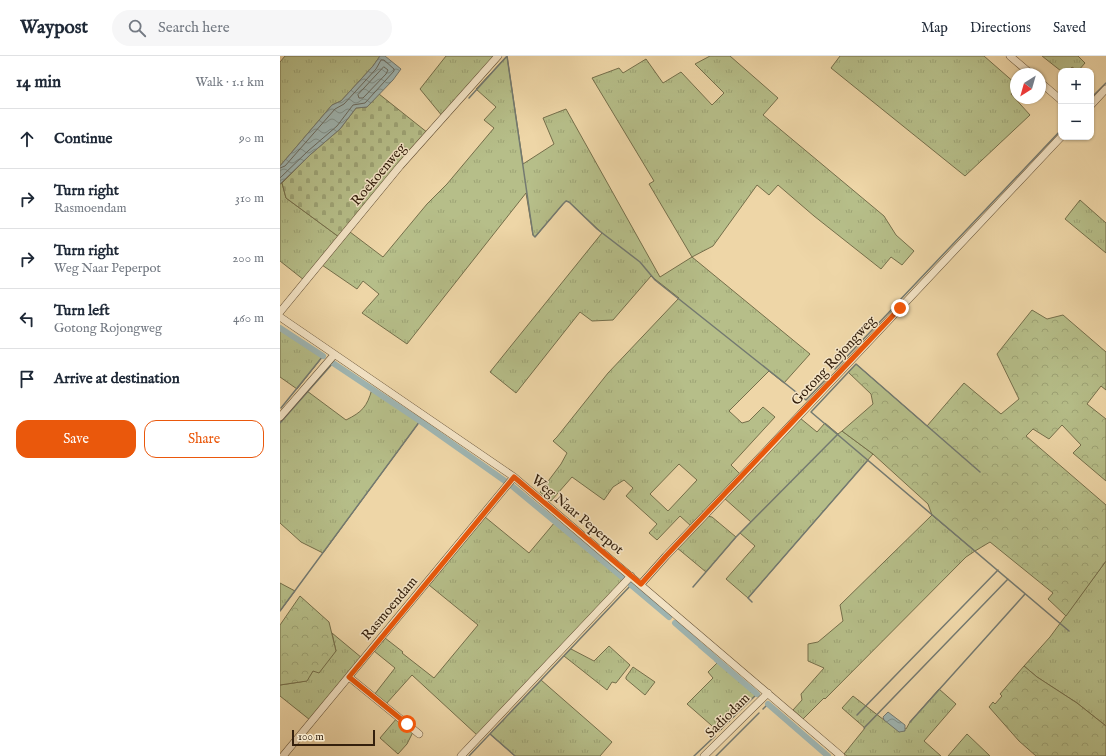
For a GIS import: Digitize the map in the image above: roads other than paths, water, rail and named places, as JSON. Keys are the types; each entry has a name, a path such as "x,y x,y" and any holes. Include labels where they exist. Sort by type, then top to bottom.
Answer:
{"street":[{"name":"Roekoenweg","path":"280,312 400,166 498,56"},
{"path":"1010,56 1024,68"},
{"path":"1046,87 1058,97"},
{"path":"1092,104 1106,89"},
{"name":"Gotong Rojongweg","path":"641,584 1058,140"},
{"name":"Weg Naar Peperpot","path":"280,317 514,477 841,756"},
{"path":"281,415 334,355"},
{"name":"Rasmoendam","path":"283,756 514,477"},
{"path":"461,756 631,576"},
{"path":"349,677 419,734"},
{"name":"Sadiodam","path":"704,756 768,693"}],"water":[{"path":"380,56 385,56 401,69 393,80 367,107 356,108 340,129 280,184 280,166 332,105 341,101 373,66"},
{"path":"888,712 905,725 905,731 899,732 884,720 883,717"}],"waterway":[{"path":"507,56 533,235 535,237 563,204 566,201 569,202 597,229 640,262 655,280 806,400 830,375"},
{"path":"469,98 507,56"},
{"path":"1094,95 1106,83"},
{"path":"899,301 1058,133"},
{"path":"835,369 893,308"},
{"path":"280,328 323,356"},
{"path":"281,408 323,356"},
{"path":"280,423 333,363"},
{"path":"333,363 420,421 505,481"},
{"path":"980,472 856,364 811,412 1069,631"},
{"path":"280,611 420,421"},
{"path":"693,587 736,537 838,434"},
{"path":"752,602 748,598 868,460"},
{"path":"512,486 622,577"},
{"path":"857,715 998,570"},
{"path":"864,728 1008,579"},
{"path":"469,756 631,585"},
{"path":"631,585 669,617"},
{"path":"910,722 1025,594"},
{"path":"675,623 698,643"},
{"path":"700,645 714,657"},
{"path":"716,659 757,694"},
{"path":"720,730 757,694"},
{"path":"763,709 768,704"},
{"path":"768,704 828,756"},
{"path":"716,756 759,713"},
{"path":"490,734 515,756"},
{"path":"694,756 715,736"}]}
